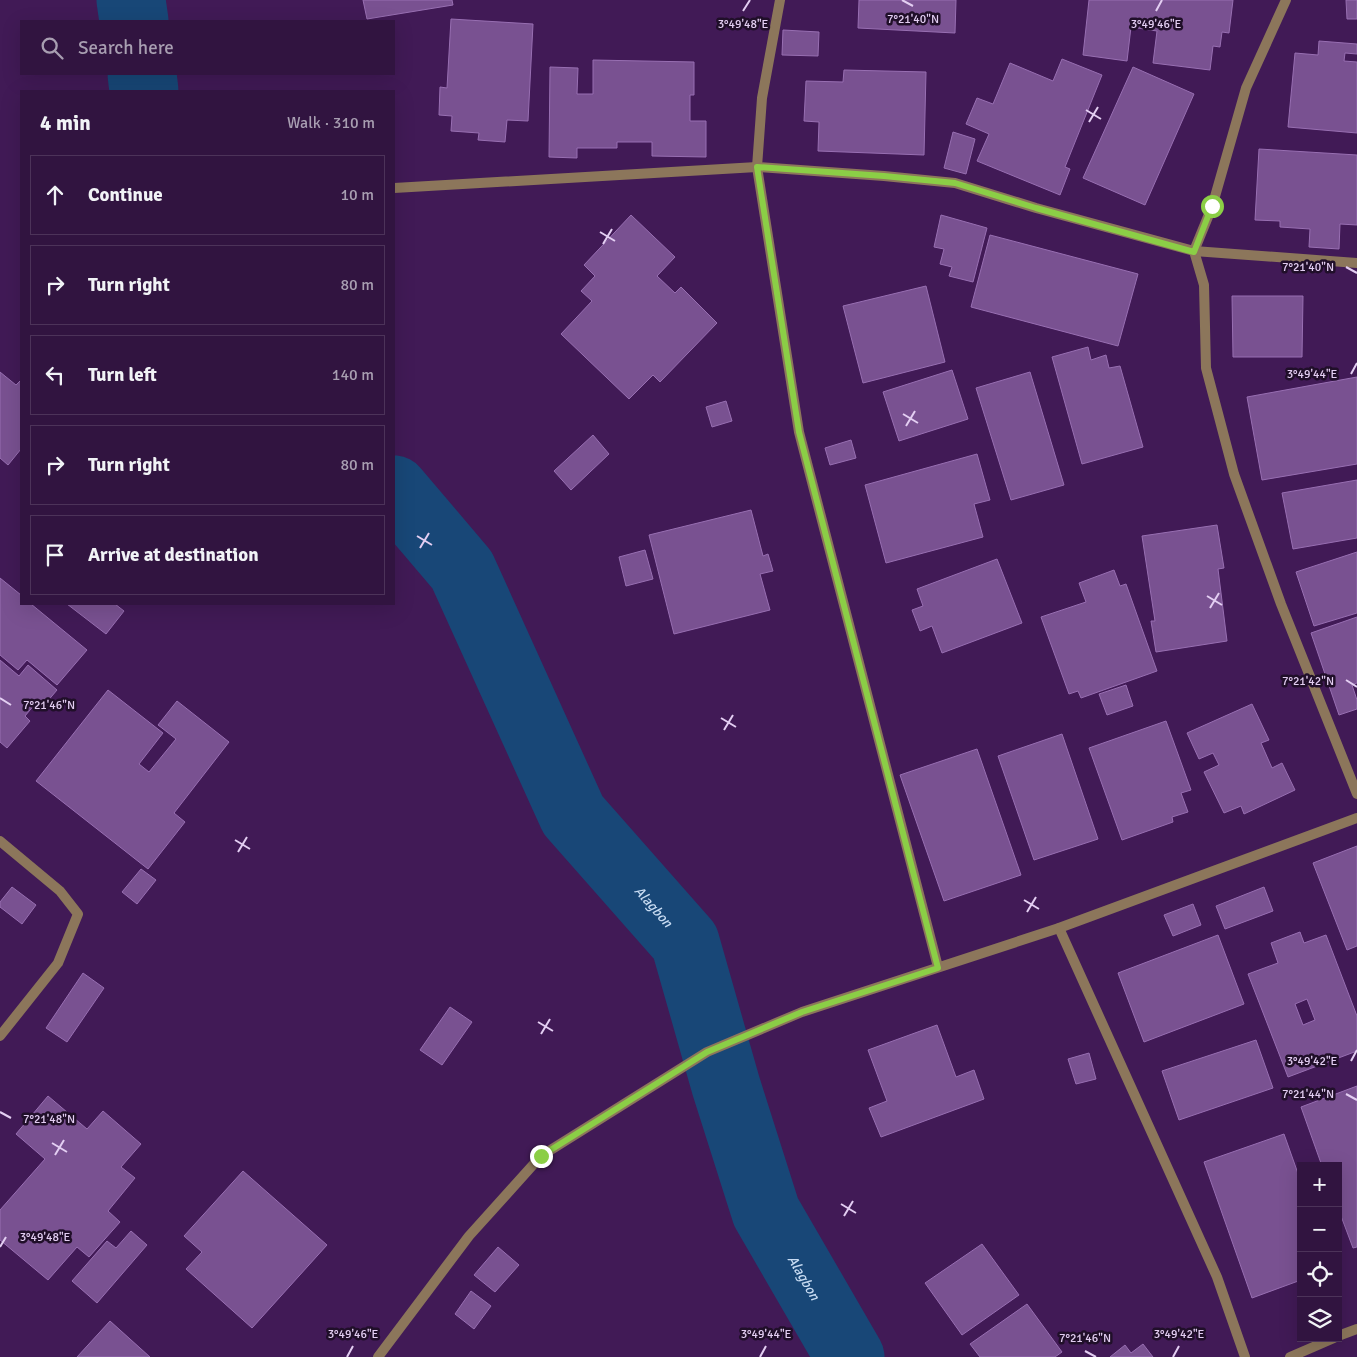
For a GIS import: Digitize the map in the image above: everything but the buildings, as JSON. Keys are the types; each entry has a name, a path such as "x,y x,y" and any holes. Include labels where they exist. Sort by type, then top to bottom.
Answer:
{"street":[{"path":"780,0 762,98 757,167 799,432 938,968"},
{"path":"1286,0 1246,88 1212,206 1194,252 1204,285 1206,368 1234,474 1280,604 1357,794"},
{"path":"395,188 757,167 884,176 955,183 1036,208 1194,252 1357,263"},
{"path":"378,1357 469,1236 541,1156 707,1052 802,1012 1059,928 1357,818"},
{"path":"0,841 60,891 78,914 58,963 0,1036"},
{"path":"1059,928 1217,1277 1245,1357"},
{"path":"1342,1334 1357,1328"},
{"path":"1290,1357 1325,1342"}],"waterway":[{"name":"Alagbon","path":"131,0 134,20"},
{"name":"Alagbon","path":"142,75 144,90"},
{"name":"Alagbon","path":"395,491 462,570 573,815 685,942 726,1086 766,1212 850,1357"}],"route":[{"path":"541,1156 707,1052 802,1012 938,968 799,432 757,167 955,183 1036,208 1194,252 1212,206"}]}
